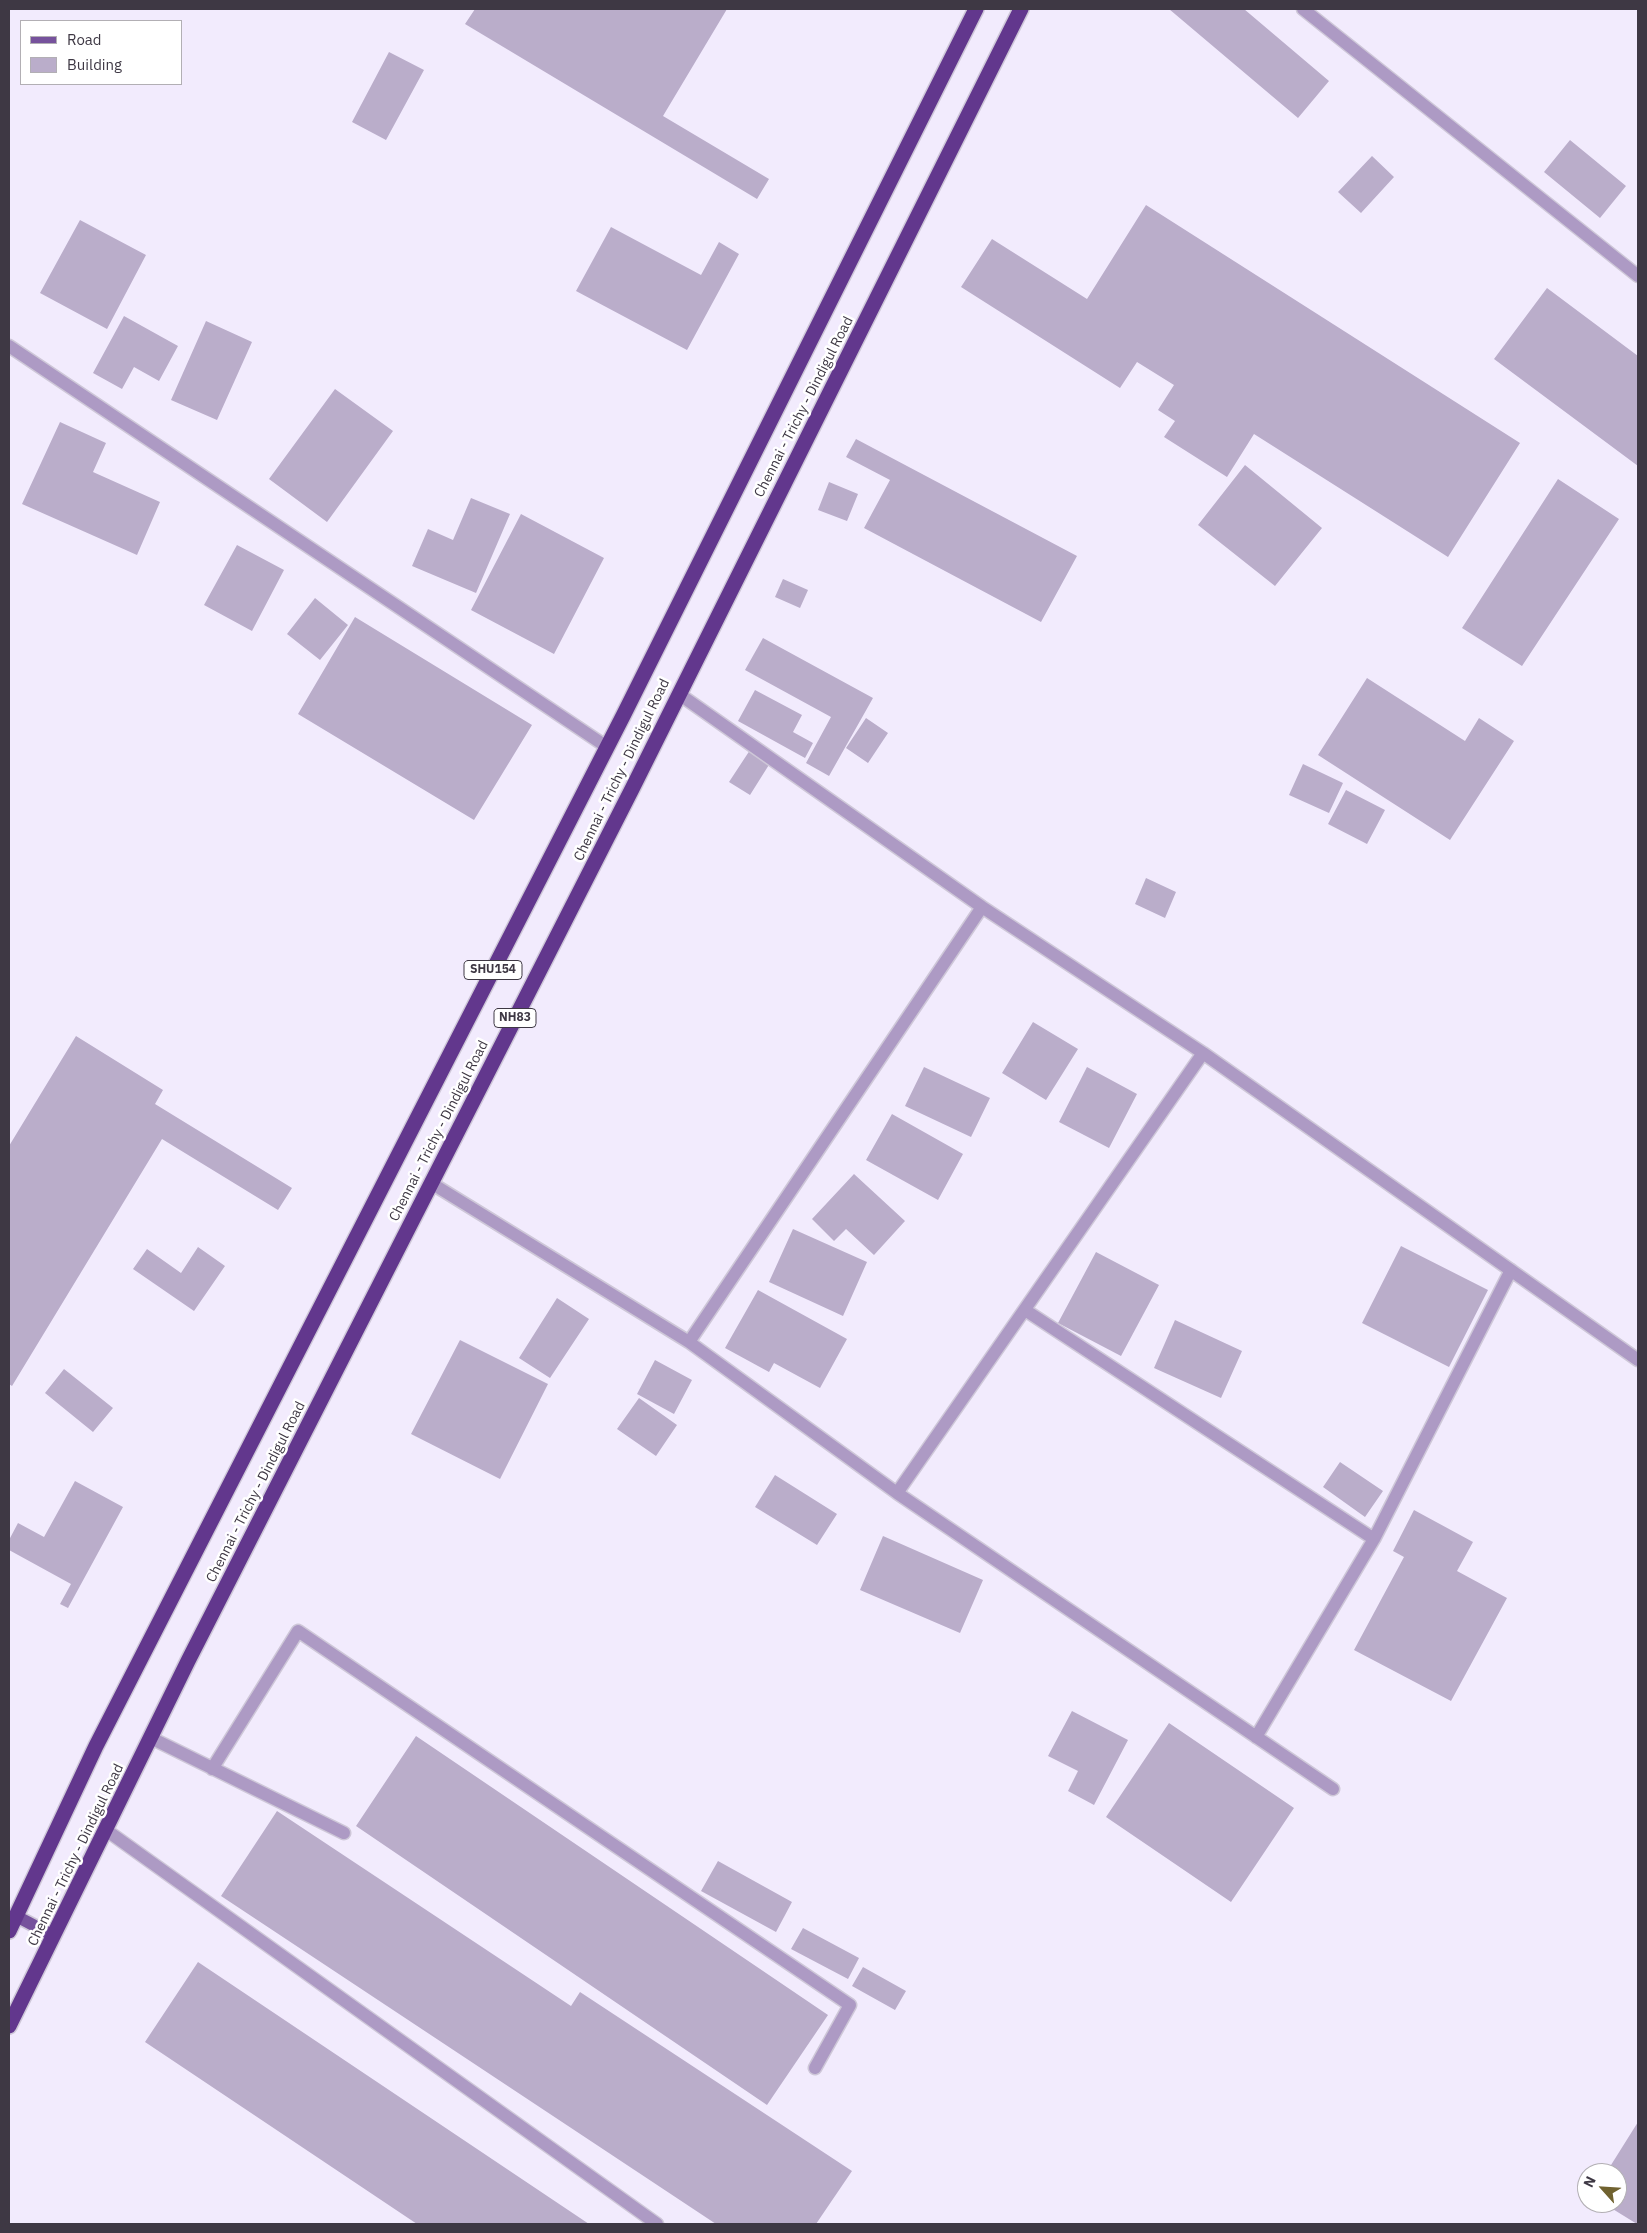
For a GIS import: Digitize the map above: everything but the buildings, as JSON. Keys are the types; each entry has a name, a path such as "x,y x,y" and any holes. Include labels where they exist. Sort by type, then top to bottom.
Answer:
{"highway":[{"name":"Chennai - Trichy - Dindigul Road","path":"9,1932 12,1914 96,1746 607,747 976,9"},
{"name":"Chennai - Trichy - Dindigul Road","path":"9,2026 150,1738 678,694 1021,9"}],"main road":[{"path":"12,1914 54,1936"}],"street":[{"path":"1303,9 1638,276"},
{"path":"9,346 607,747"},
{"path":"678,694 982,907 1203,1053 1638,1360"},
{"path":"689,1342 982,907"},
{"path":"897,1493 1203,1053"},
{"path":"431,1183 689,1342 897,1493 1334,1789"},
{"path":"1256,1737 1374,1539 1510,1270"},
{"path":"1025,1310 1374,1539"},
{"path":"212,1769 298,1631 850,2005 815,2068"},
{"path":"150,1738 344,1833"},
{"path":"106,1830 657,2224"}]}
